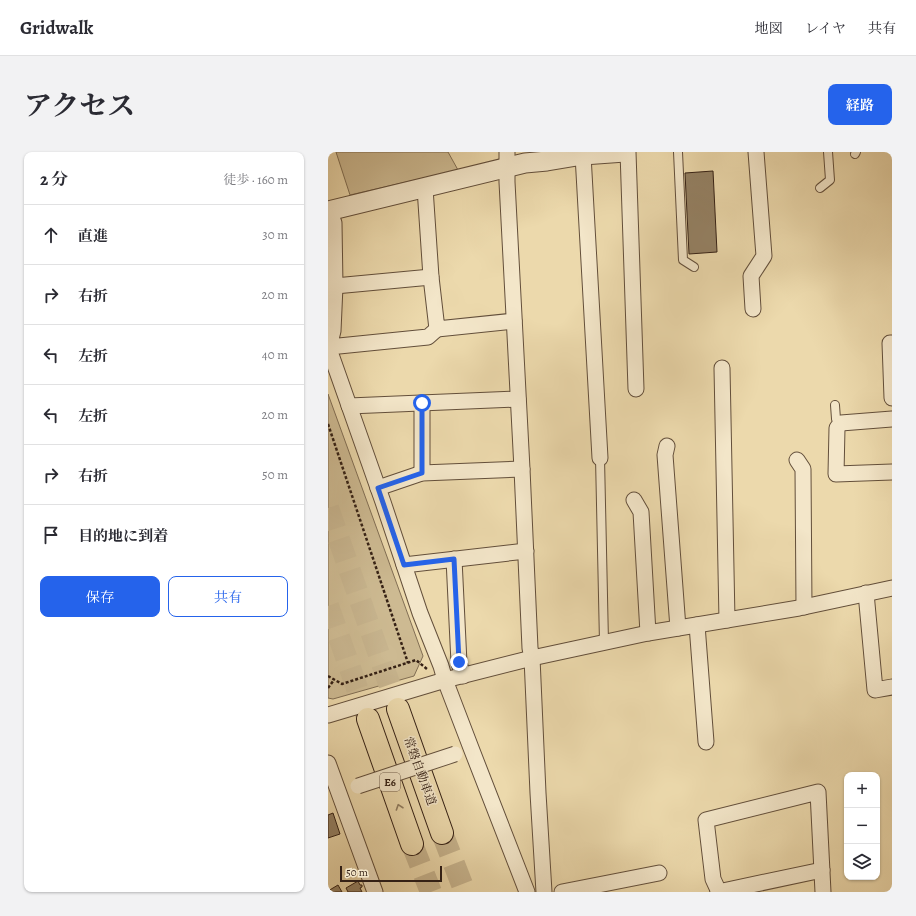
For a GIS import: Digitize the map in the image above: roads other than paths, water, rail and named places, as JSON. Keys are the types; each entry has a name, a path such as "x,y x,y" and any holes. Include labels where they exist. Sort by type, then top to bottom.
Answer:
{"highway":[{"name":"常磐自動車道","path":"398,709 442,833"},
{"name":"E6","path":"368,719 412,844"}],"street":[{"path":"527,892 470,748 438,682 441,666 420,613 328,346 333,331 335,286 334,223 329,211 425,188 507,160 525,163 583,155 625,152"},
{"path":"628,152 636,389"},
{"path":"752,309 751,276 764,256 756,152"},
{"path":"583,155 600,458"},
{"path":"507,160 530,648 532,658 544,892"},
{"path":"425,188 431,277 437,329"},
{"path":"335,286 431,277"},
{"path":"328,346 428,337 437,329 514,321"},
{"path":"892,343 890,343 892,398"},
{"path":"722,368 727,620"},
{"path":"349,406 518,399"},
{"path":"422,403 422,473"},
{"path":"892,419 841,423 837,428 836,474 892,472"},
{"path":"667,446 665,455 678,628"},
{"path":"797,460 803,469 804,606"},
{"path":"378,488 422,473 522,469"},
{"path":"634,500 640,512 648,633"},
{"path":"404,565 526,551"},
{"path":"454,559 459,662 463,676"},
{"path":"328,715 438,682 532,658 648,633 804,606 892,588"},
{"path":"866,593 875,690 892,687"},
{"path":"697,625 706,742"},
{"path":"340,795 358,786 470,748"},
{"path":"328,763 375,892"},
{"path":"822,870 718,892 713,879 706,820 818,792 822,870 823,892"},
{"path":"562,892 659,873"}],"lane":[{"path":"678,152 683,260 694,267"},
{"path":"820,188 830,180 828,152"},
{"path":"835,405 836,419 840,424"},
{"path":"600,458 604,642"}],"tunnel":[{"path":"328,508 398,709"},
{"path":"328,606 368,719"},
{"path":"442,833 465,892"},
{"path":"412,844 431,892"}]}
